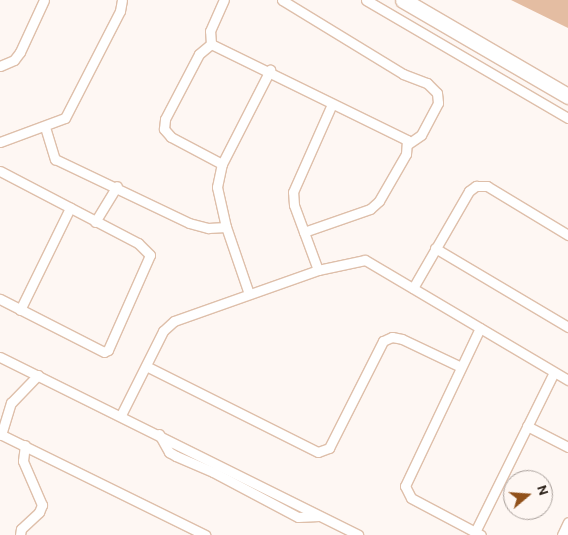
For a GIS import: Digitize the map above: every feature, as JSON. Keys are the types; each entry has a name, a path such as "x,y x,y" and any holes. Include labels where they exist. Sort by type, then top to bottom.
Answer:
{"highway":[{"path":"403,0 568,96"}],"street":[{"path":"0,66 14,60 20,52 44,0"},
{"path":"0,142 45,127 65,118 120,11 122,0"},
{"path":"211,44 210,31 224,0"},
{"path":"282,0 403,74 426,83 437,93 438,103 420,135 408,144"},
{"path":"366,0 568,118"},
{"path":"211,44 270,70 332,104 404,137 408,144 406,154 379,201 370,209 304,232"},
{"path":"211,44 199,54 165,119 164,129 171,137 222,164"},
{"path":"249,294 226,227 218,196 222,164 270,70"},
{"path":"318,270 294,205 293,192 332,104"},
{"path":"45,127 55,159 117,186 189,223 208,228 226,227"},
{"path":"0,171 145,247 150,255 108,350 99,353 0,299"},
{"path":"95,222 117,186"},
{"path":"413,288 469,191 476,186 487,186 568,236"},
{"path":"20,310 70,208"},
{"path":"435,248 568,328"},
{"path":"121,415 163,331 174,321 318,270 365,260 568,380"},
{"path":"480,328 407,480 405,491 416,502 478,534 527,426 554,372"},
{"path":"146,366 318,452 329,448 383,341 392,338 402,339 461,367"},
{"path":"0,357 159,434 319,516 347,533 358,535"},
{"path":"38,376 11,403 1,435 26,445 205,535"},
{"path":"527,426 568,447"},
{"path":"159,434 168,452 298,516 319,516"},
{"path":"20,535 21,529 40,512 42,505 23,461 26,445"},
{"path":"257,496 263,487"},
{"path":"562,535 568,522"}],"shaded area":[{"path":"511,0 568,0 568,28"}]}
